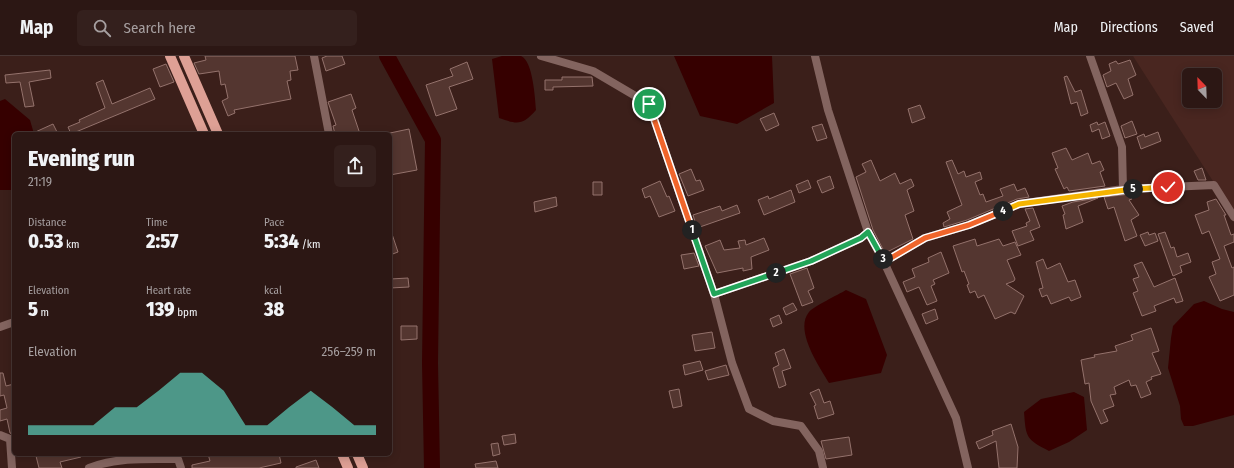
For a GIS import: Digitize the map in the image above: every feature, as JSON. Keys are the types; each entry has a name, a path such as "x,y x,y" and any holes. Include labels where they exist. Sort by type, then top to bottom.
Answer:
{"main road":[{"path":"170,56 203,132"},
{"path":"184,56 217,132"},
{"path":"197,118 209,112"},
{"path":"343,456 348,468"},
{"path":"358,456 362,467"}],"street":[{"path":"314,56 329,132"},
{"path":"541,56 593,71 649,104 714,294 732,363 749,409 773,421 801,426 819,451 823,468"},
{"path":"815,56 828,110 868,232 884,262 956,418 968,468"},
{"path":"1090,56 1122,147 1123,189"},
{"path":"884,262 925,238 969,225 1019,204 1123,189 1214,185 1234,216"},
{"path":"714,294 811,261 861,238 868,232"},
{"path":"0,327 12,323"},
{"path":"0,436 10,439 12,468"},
{"path":"362,467 363,456"},
{"path":"89,468 133,458 178,459 181,468"}],"shaded area":[{"path":"502,56 521,56 525,59 531,72 536,110 523,121 510,122 499,118 492,59"},
{"path":"674,56 772,56 774,103 737,124 700,116"},
{"path":"1133,56 1234,56 1234,214"},
{"path":"5,99 30,120 33,132 12,132 12,190 0,190 0,101"},
{"path":"846,290 866,299 887,355 881,373 829,383 814,358 806,338 804,328 805,320 809,312"},
{"path":"1204,301 1222,309 1234,312 1234,415 1193,426 1184,426 1181,419 1180,406 1168,368 1171,338 1173,326 1194,304"},
{"path":"1074,392 1084,397 1087,430 1069,442 1049,451 1036,444 1027,433 1024,412 1041,399"}],"building":[{"path":"205,56 295,56 298,70 290,71 291,80 287,81 291,99 234,110 235,113 228,116 222,101 228,98 225,84 221,85 219,71 199,74 194,63 206,60"},
{"path":"327,56 342,56 345,64 326,71 322,58"},
{"path":"1130,60 1136,75 1128,79 1133,95 1124,99 1116,83 1107,87 1103,75 1111,71 1109,64 1116,61 1118,64"},
{"path":"467,62 473,79 449,87 457,109 436,116 426,85 453,76 450,69"},
{"path":"166,64 174,82 160,87 153,69"},
{"path":"50,70 51,78 29,82 34,106 25,107 20,82 6,83 5,75"},
{"path":"1067,76 1075,92 1081,90 1088,113 1081,116 1077,102 1071,104 1064,77"},
{"path":"562,77 592,77 593,86 553,87 553,90 545,90 545,80 562,80"},
{"path":"103,80 112,104 150,88 155,99 76,132 70,132 68,127 80,122 79,120 105,108 96,83"},
{"path":"351,94 356,108 352,110 359,132 334,132 333,126 336,125 328,102"},
{"path":"920,105 925,118 912,123 908,109"},
{"path":"774,113 779,125 766,131 760,119"},
{"path":"1132,121 1137,134 1125,138 1121,126"},
{"path":"1097,122 1098,125 1105,122 1110,136 1102,139 1099,129 1092,132 1090,125"},
{"path":"53,124 57,132 35,132"},
{"path":"822,124 827,138 817,141 812,127"},
{"path":"409,129 417,170 392,175 392,133"},
{"path":"1158,132 1161,141 1141,149 1137,137 1144,134 1145,137"},
{"path":"1066,148 1072,160 1088,153 1092,164 1100,161 1104,170 1100,172 1105,186 1069,191 1067,187 1064,189 1055,169 1058,168 1052,153"},
{"path":"871,160 880,181 895,173 900,184 911,179 914,186 907,190 914,211 905,215 913,239 885,253 873,230 856,177 866,172 862,164"},
{"path":"952,160 958,174 964,171 966,177 980,172 982,179 975,182 980,195 983,194 986,202 1003,196 1000,189 1014,184 1017,191 1025,188 1029,197 1017,199 967,220 944,227 943,223 950,219 947,212 962,205 946,162"},
{"path":"1202,168 1206,180 1198,180 1194,171"},
{"path":"691,169 696,181 700,180 704,190 688,196 679,174"},
{"path":"830,176 834,188 822,193 817,181"},
{"path":"808,180 811,188 799,193 796,185"},
{"path":"660,181 667,197 669,196 675,211 659,217 650,196 645,198 642,189"},
{"path":"593,182 602,182 602,195 593,195"},
{"path":"791,190 795,202 764,215 758,200 768,196 769,199"},
{"path":"1130,194 1132,199 1129,200 1139,215 1131,220 1137,236 1125,241 1114,207 1108,209 1104,197"},
{"path":"556,197 557,206 535,212 534,202"},
{"path":"1098,198 1078,206 1083,222 1066,229 1063,215 1065,214 1062,206 1073,202"},
{"path":"1216,199 1226,215 1224,215 1231,235 1234,234 1234,242 1224,246 1232,268 1234,267 1234,295 1220,301 1209,277 1216,274 1212,262 1220,259 1209,231 1202,234 1195,215 1209,210 1207,202"},
{"path":"737,205 740,213 697,228 693,215 720,206 722,211"},
{"path":"1033,208 1040,227 1030,231 1034,240 1018,246 1012,231 1027,226 1026,223 1030,221 1025,209"},
{"path":"1148,232 1149,235 1155,233 1158,241 1145,246 1140,235"},
{"path":"1165,232 1171,248 1174,247 1177,257 1188,253 1191,262 1180,266 1182,272 1173,276 1158,234"},
{"path":"392,234 398,252 392,254"},
{"path":"764,238 769,250 751,257 752,269 743,271 743,268 717,273 705,246 720,240 724,250 740,248 738,241 745,240 746,245"},
{"path":"975,239 977,246 999,239 1003,246 1015,242 1021,255 1007,260 1015,279 1014,281 1006,284 1024,296 1015,314 1011,312 995,319 984,295 978,298 975,291 970,293 967,285 969,284 964,271 962,272 953,246"},
{"path":"941,252 949,273 933,280 935,284 931,286 937,301 927,305 919,287 907,292 903,282 915,277 912,269 929,262 928,258"},
{"path":"694,253 699,266 684,269 681,255"},
{"path":"1043,259 1047,269 1060,263 1068,282 1075,280 1081,297 1071,301 1069,297 1051,304 1047,295 1042,297 1039,289 1043,288 1036,262"},
{"path":"1142,262 1154,287 1175,278 1183,301 1176,303 1174,298 1154,306 1156,311 1142,316 1133,293 1138,291 1133,279 1139,277 1134,265"},
{"path":"807,268 814,288 808,291 813,302 802,306 790,274"},
{"path":"408,278 409,287 392,288 392,279"},
{"path":"793,303 797,310 786,315 783,308"},
{"path":"935,309 938,319 926,324 922,314"},
{"path":"779,315 782,323 773,327 770,319"},
{"path":"401,326 417,326 417,339 401,340"},
{"path":"1151,328 1159,351 1152,353 1161,374 1151,377 1152,379 1146,382 1151,394 1141,398 1136,385 1131,386 1129,380 1114,387 1116,394 1110,395 1114,406 1103,410 1108,421 1101,424 1091,401 1089,383 1085,384 1081,360 1095,357 1094,355 1117,351 1115,346 1133,340 1131,335"},
{"path":"712,332 715,348 695,351 692,335"},
{"path":"784,349 791,368 782,371 786,385 779,388 773,368 779,365 775,353"},
{"path":"700,361 703,370 685,375 683,365"},
{"path":"726,365 729,375 708,380 705,371"},
{"path":"0,373 3,373 6,386 12,384 12,434 10,433 7,419 0,421 0,410 7,408 4,395 0,396"},
{"path":"679,389 682,406 673,408 669,391"},
{"path":"819,389 824,403 830,401 834,414 818,419 814,406 816,405 810,393"},
{"path":"1011,424 1018,447 1017,468 999,468 996,441 979,449 976,442 993,435 992,431"},
{"path":"515,434 516,443 504,445 502,436"},
{"path":"849,437 852,455 826,459 821,441"},
{"path":"498,443 500,454 493,456 491,444"},
{"path":"36,456 81,456 60,462 62,468 39,468"},
{"path":"209,456 279,456 281,463 259,468 192,468 192,465 210,461"},
{"path":"316,460 319,468 296,468 296,467"},
{"path":"496,461 498,468 476,468 475,464"}],"waterway":[{"path":"387,56 433,140 430,363 432,468"}],"route":[{"path":"649,104 714,294 811,261 861,238 868,232 884,262 925,238 969,225 1019,204 1123,189 1168,187"}]}
